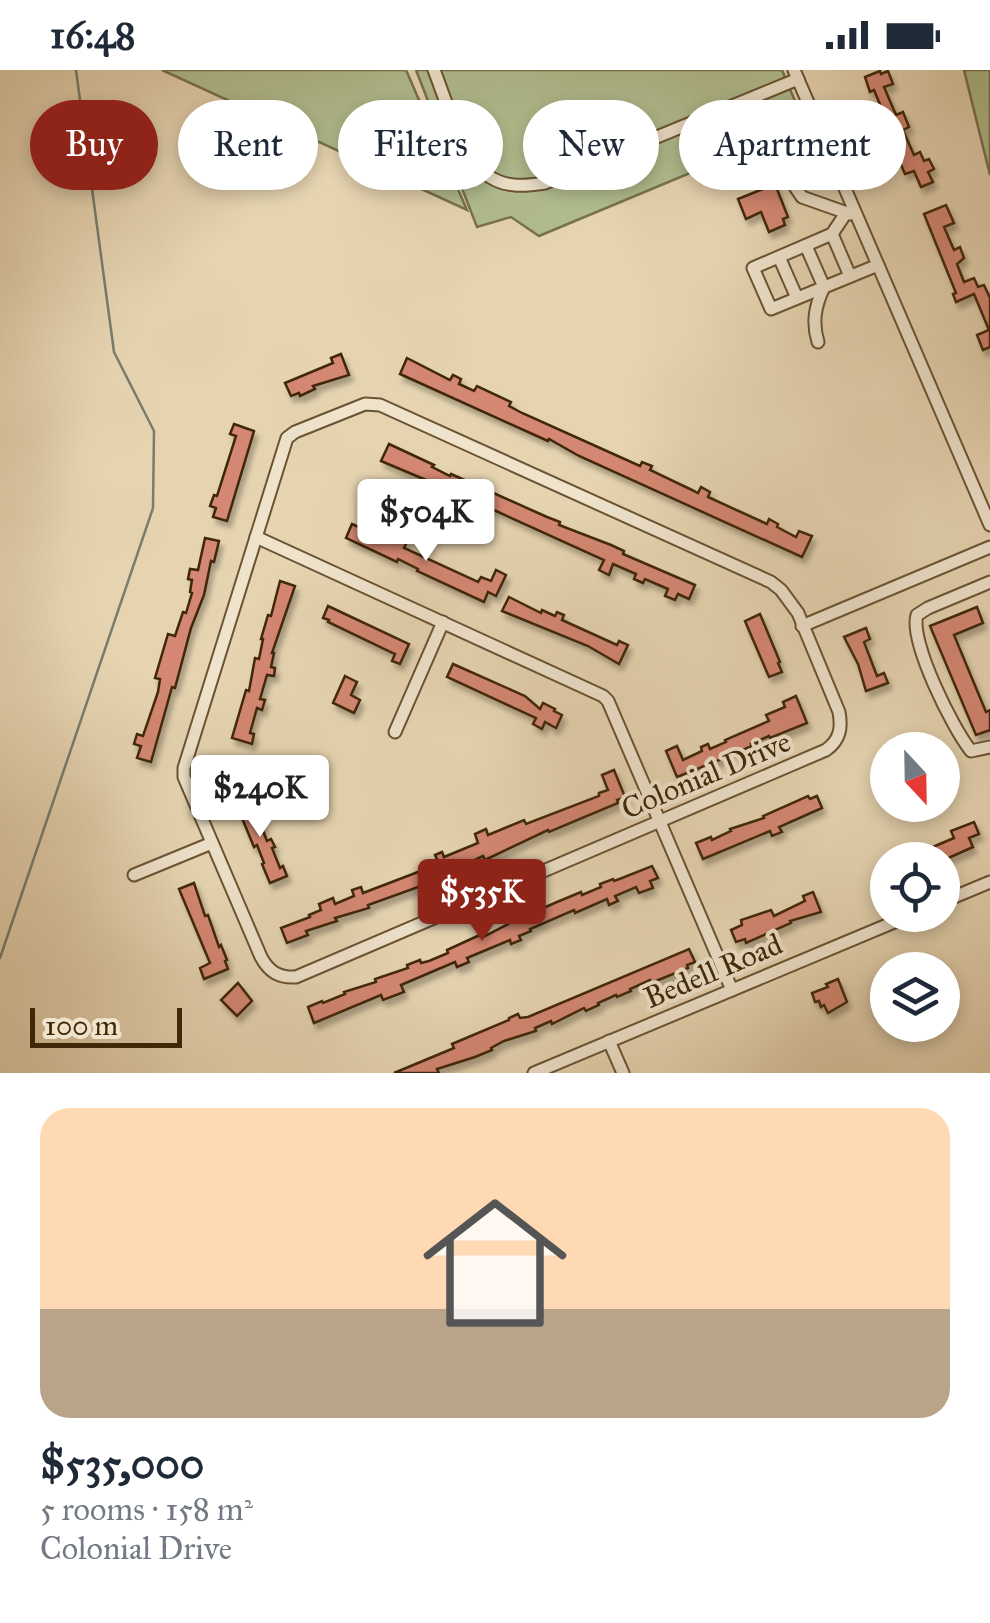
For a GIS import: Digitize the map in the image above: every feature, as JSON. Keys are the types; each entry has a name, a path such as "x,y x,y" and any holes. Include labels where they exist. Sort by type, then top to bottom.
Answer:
{"street":[{"path":"434,70 466,148 478,165 488,176 526,186 578,170 796,74 807,100"},
{"path":"797,190 802,197 851,214"},
{"path":"842,190 990,525"},
{"path":"851,214 832,234 753,268 770,309 878,265"},
{"path":"832,234 850,276"},
{"path":"806,246 824,287 815,311 818,342"},
{"path":"779,257 797,298"},
{"name":"Colonial Drive","path":"365,404 380,405 771,582 791,602 802,626 838,712 838,739 826,750 296,976 272,972 265,966 184,777 256,537 287,438 365,404"},
{"path":"256,537 603,696 732,990"},
{"path":"802,626 990,547"},
{"path":"990,582 928,608 917,615 914,625 946,710 963,740 971,750 990,747"},
{"path":"396,732 444,622"},
{"path":"134,876 212,843"},
{"path":"960,894 990,882"},
{"name":"Bedell Road","path":"534,1073 870,932"},
{"path":"609,1041 623,1073"}],"green space":[{"path":"162,70 406,70 419,100 338,100 338,151 318,142 318,100 227,100"},
{"path":"416,70 782,70 795,100 679,100 679,178 659,186 659,100 523,100 523,190 649,190 539,236 511,217 477,227 463,190 503,190 503,100 428,100"},
{"path":"964,70 990,70 990,175"},
{"path":"423,190 458,190 467,210"}],"building":[{"path":"888,71 893,84 884,87 890,100 878,100 874,90 870,92 865,77"},
{"path":"906,137 914,155 920,152 924,161 929,159 934,169 928,172 933,182 921,187 914,171 906,174"},
{"path":"760,190 777,190 788,217 783,219 785,225 769,232 761,212 746,219 738,199"},
{"path":"946,205 954,223 944,227 954,250 960,247 964,258 957,264 964,282 974,278 978,287 984,285 990,298 990,347 983,350 977,335 989,330 974,294 956,302 956,293 924,214"},
{"path":"341,354 349,375 313,386 315,389 300,396 291,396 285,383 333,363 331,358"},
{"path":"407,358 450,380 453,375 461,379 459,384 474,391 477,386 511,402 509,406 522,413 640,466 642,462 652,466 650,470 698,493 701,487 710,492 708,497 767,524 769,519 796,537 799,531 812,536 802,557 400,374"},
{"path":"234,424 254,431 227,521 213,517 216,508 210,506 214,495 217,496 236,436 230,434"},
{"path":"389,444 450,476 695,585 689,599 678,594 675,600 665,596 668,589 645,579 643,583 634,579 636,574 613,564 609,575 599,570 604,560 485,506 482,512 474,509 477,503 454,492 453,497 443,492 445,488 381,461"},
{"path":"352,524 385,539 387,533 407,542 404,548 478,582 481,577 491,581 496,570 506,575 496,596 488,592 484,602 346,538"},
{"path":"205,538 219,541 214,562 211,561 204,595 151,762 137,758 141,746 134,744 137,734 143,736 158,692 160,679 155,678 168,634 175,636 183,612 186,613 192,593 190,569 198,570"},
{"path":"280,581 295,586 272,653 274,676 267,675 260,699 265,700 262,710 257,708 250,733 254,734 252,744 232,738"},
{"path":"509,597 541,613 542,610 564,615 562,620 617,645 619,641 628,645 619,664 588,646 502,611"},
{"path":"328,606 409,644 400,664 392,661 395,654 323,618"},
{"path":"977,607 983,623 954,635 986,712 990,710 990,730 976,735 930,626"},
{"path":"760,614 782,672 769,677 745,621"},
{"path":"866,628 870,639 864,642 877,676 884,673 888,683 866,691 844,637"},
{"path":"453,664 525,696 540,709 543,703 555,709 562,715 556,728 545,722 542,729 533,724 536,718 447,677"},
{"path":"345,676 357,682 351,695 360,700 354,713 333,703"},
{"path":"796,696 807,723 677,777 666,751 677,746 683,760 708,744 710,749 769,721 766,715 785,707 783,702"},
{"path":"614,770 625,797 618,803 485,860 483,856 465,867 434,877 435,881 368,905 369,908 335,918 337,921 306,931 308,935 287,943 281,928 310,917 321,910 319,904 333,898 335,904 354,896 352,890 361,887 363,893 439,864 435,855 442,852 444,857 478,843 475,834 486,829 488,835 524,820 526,824 599,796 608,790 602,775"},
{"path":"249,795 267,841 271,839 280,868 283,866 287,876 270,883 235,801"},
{"path":"808,796 817,796 822,808 779,827 782,832 772,836 770,831 703,859 696,843 711,837 712,840"},
{"path":"974,822 979,834 969,838 973,847 960,853 960,842 945,842 954,838 951,831"},
{"path":"652,866 658,878 650,881 653,888 639,893 636,887 615,896 618,901 609,905 607,899 575,913 574,910 530,929 519,936 521,940 511,944 510,940 467,958 469,962 457,967 455,962 401,985 404,992 383,1000 381,995 314,1023 308,1007 376,982 375,979 420,960 429,961 484,933 485,936 557,902"},
{"path":"194,883 228,969 204,979 200,968 210,963 179,889"},
{"path":"813,892 821,912 790,921 746,943 745,939 736,942 731,930 742,925 741,920 771,910 774,916 805,901 803,896"},
{"path":"689,949 695,962 688,968 651,983 650,980 586,1011 584,1008 552,1024 551,1021 475,1057 437,1069 439,1073 394,1073 454,1048 452,1044 518,1014 520,1018 528,1017"},
{"path":"838,979 847,1002 828,1013 824,1005 815,1002 812,993"},
{"path":"238,983 252,1001 237,1016 221,1000"}],"waterway":[{"path":"0,958 153,508 154,431 114,352 76,70"}]}
